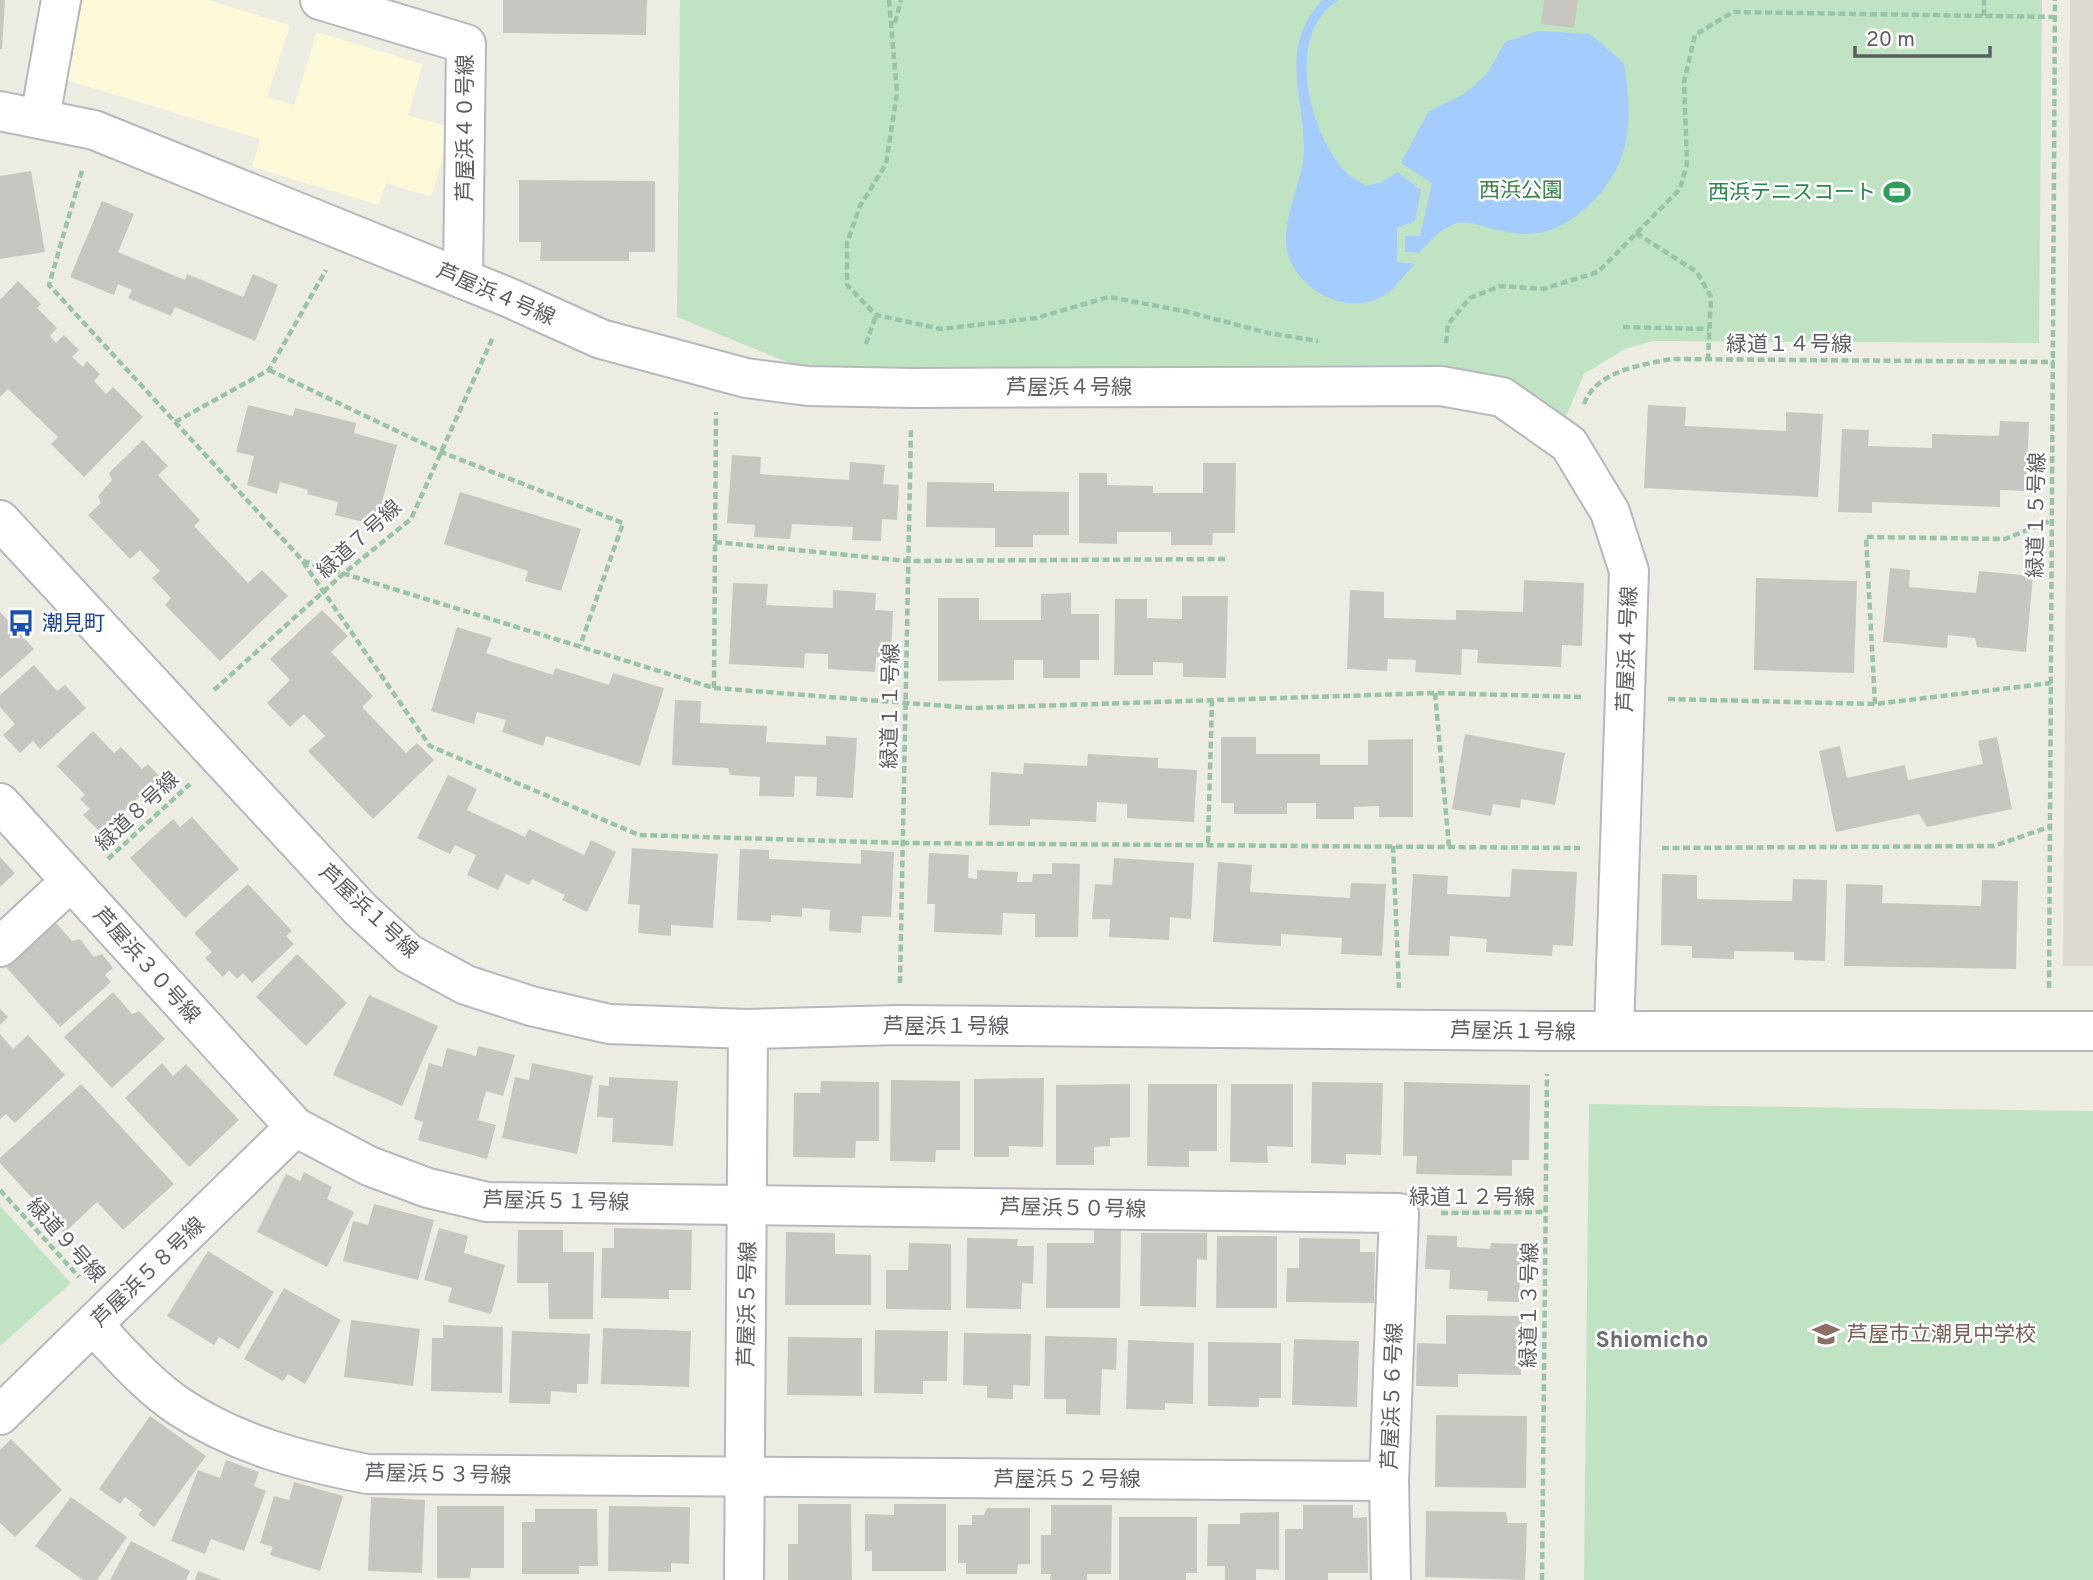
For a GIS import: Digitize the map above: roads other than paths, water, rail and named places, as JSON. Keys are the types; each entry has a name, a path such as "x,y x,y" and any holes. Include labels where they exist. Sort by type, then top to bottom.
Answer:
{"street":[{"path":"40,118 61,0"},
{"name":"芦屋浜４０号線","path":"320,0 466,44 463,279"},
{"name":"芦屋浜４号線","path":"0,111 94,130 510,298 601,339 717,372 808,386 1441,386 1503,397 1569,444 1610,512 1629,571 1614,1031"},
{"name":"芦屋浜１号線","path":"0,520 361,910 409,954 466,985 531,1006 609,1024 748,1028 899,1026 1547,1031 2093,1031"},
{"name":"芦屋浜３０号線","path":"0,803 295,1127"},
{"path":"0,947 74,885"},
{"name":"芦屋浜５号線","path":"744,1580 748,1028"},
{"name":"芦屋浜５１号線","path":"295,1127 369,1167 428,1188 487,1202 748,1203"},
{"name":"芦屋浜５８号線","path":"0,1415 295,1127"},
{"name":"芦屋浜５０号線","path":"748,1203 1399,1213"},
{"name":"芦屋浜５６号線","path":"1391,1580 1390,1481 1399,1213"},
{"name":"芦屋浜５３号線","path":"102,1318 141,1376 180,1407 243,1442 300,1461 367,1474 744,1476"},
{"name":"芦屋浜５２号線","path":"744,1476 1390,1481"}],"water":[{"path":"1322,0 1339,0 1322,15 1311,36 1307,60 1308,86 1322,136 1348,174 1366,186 1382,182 1397,172 1421,190 1415,221 1397,228 1397,262 1415,264 1389,292 1370,302 1338,301 1308,285 1289,258 1286,242 1288,218 1301,171 1304,147 1296,71 1297,53 1309,18"},
{"path":"1538,31 1590,34 1624,63 1629,106 1628,126 1619,163 1610,180 1581,212 1549,230 1528,234 1459,223 1447,227 1419,253 1405,252 1405,236 1420,236 1432,183 1401,163 1428,112 1464,94 1487,74 1505,42"}],"place":[{"name":"西浜テニスコート","path":"1897,192"},
{"name":"潮見町","path":"21,623"},
{"name":"芦屋市立潮見中学校","path":"1826,1334"}],"district":[{"name":"Shiomicho","path":"1652,1339"}],"park label":[{"name":"西浜公園","path":"1521,190"}]}
